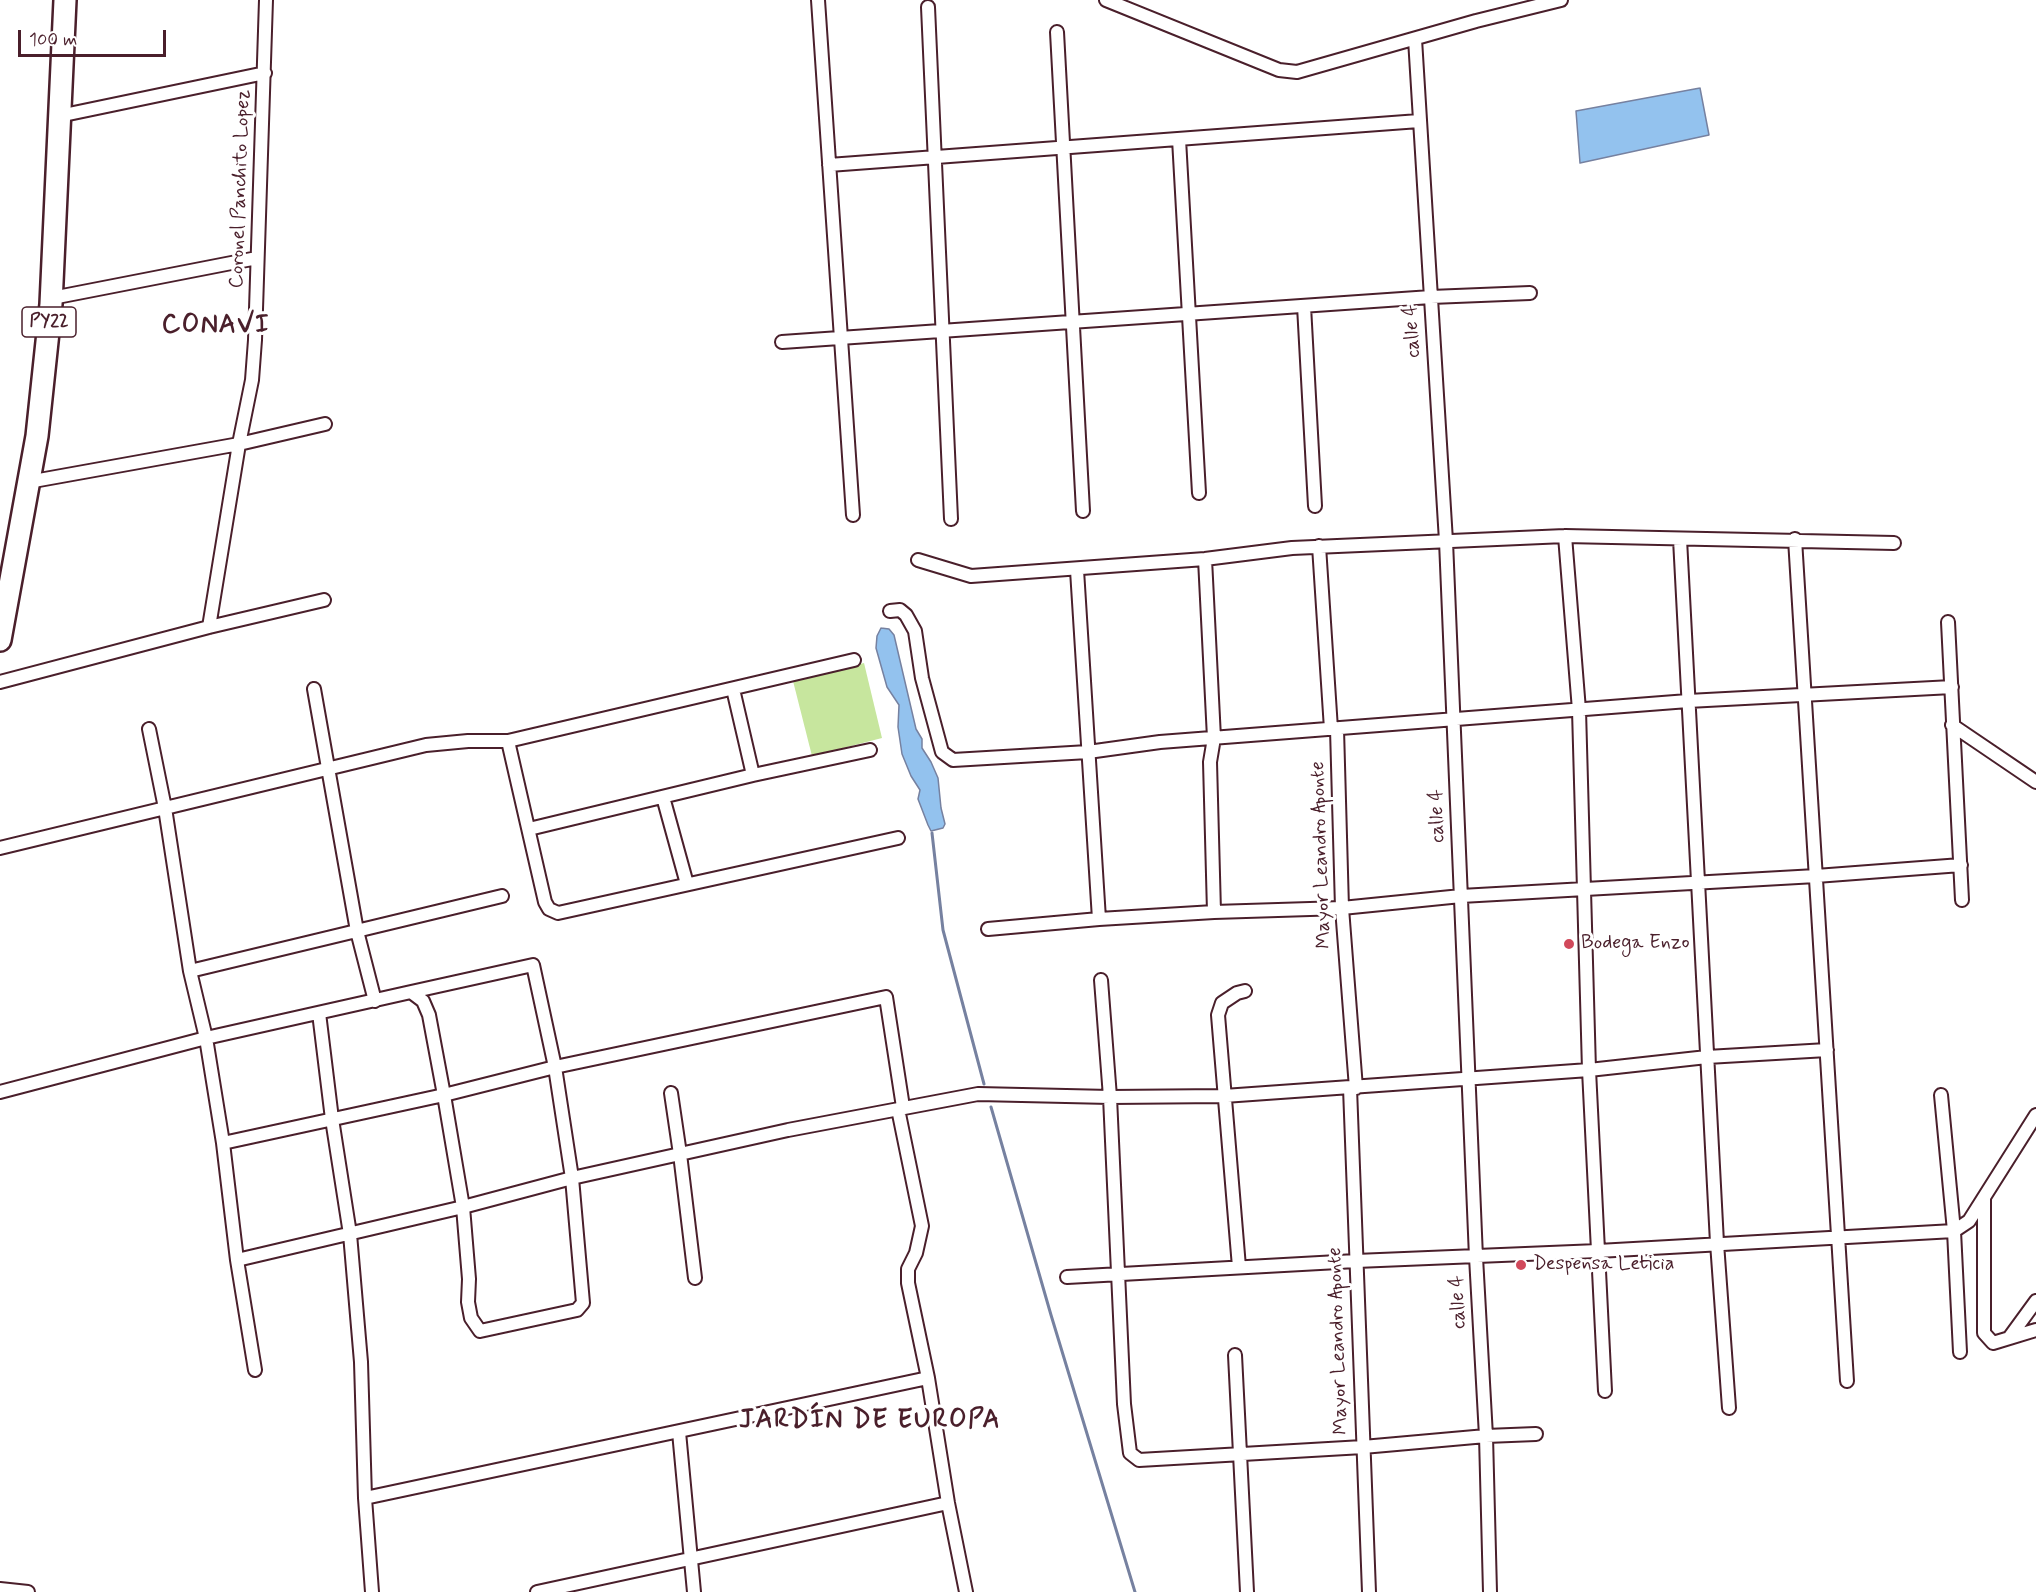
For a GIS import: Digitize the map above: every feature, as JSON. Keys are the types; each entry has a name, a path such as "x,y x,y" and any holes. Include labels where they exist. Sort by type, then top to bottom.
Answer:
{"highway":[{"name":"PY22","path":"0,640 36,436 51,298 65,0"}],"street":[{"name":"Coronel Panchito Lopez","path":"209,627 239,444 252,380 267,0"},
{"path":"818,0 853,515"},
{"path":"1106,0 1279,70 1298,72 1561,0"},
{"path":"927,7 951,519"},
{"path":"1057,32 1083,511"},
{"name":"calle 4","path":"1415,39 1446,541 1476,1257 1486,1436 1490,1592"},
{"path":"59,116 265,73"},
{"path":"830,165 1419,121"},
{"path":"1179,139 1199,493"},
{"path":"51,298 257,258"},
{"path":"782,342 1431,297 1530,293"},
{"path":"1304,306 1315,506"},
{"path":"28,482 239,444 325,424"},
{"path":"1565,536 1579,710 1589,1070 1605,1391"},
{"path":"918,561 971,576 1077,570 1319,546 1565,536 1795,539 1894,543"},
{"path":"1680,539 1717,1244 1729,1408"},
{"path":"1795,539 1847,1381"},
{"name":"Mayor Leandro Aponte","path":"1319,546 1334,729 1353,1088 1356,1261 1369,1592"},
{"path":"1204,559 1210,632 1214,738 1210,762 1214,912"},
{"path":"1077,570 1099,918"},
{"path":"0,682 209,627 324,600"},
{"path":"890,611 900,610 906,615 915,631 922,678 942,752 954,760 1088,752 1160,742 1688,701 1952,687"},
{"path":"1948,622 1962,900"},
{"path":"0,848 426,745 468,741 508,741 854,660"},
{"path":"314,688 357,931 375,1001"},
{"path":"733,689 753,776"},
{"path":"1952,725 2036,782"},
{"path":"149,729 165,808 190,971 206,1038 255,1370"},
{"path":"508,741 545,902 549,909 558,913 898,838"},
{"path":"529,830 870,750"},
{"path":"663,797 687,884"},
{"path":"988,929 1099,918 1342,908 1461,896 1816,876 1961,865"},
{"path":"190,971 502,896"},
{"path":"0,1092 206,1038 375,1001 411,992 533,965 555,1067 572,1178 583,1303 577,1310 480,1331 471,1318 468,1302 469,1279 463,1207 444,1095 429,1015 423,1001 411,992"},
{"path":"1101,980 1110,1097 1124,1404 1130,1453 1138,1460 1536,1434"},
{"path":"1239,1267 1218,1015 1222,1003 1237,993 1245,991"},
{"path":"223,1143 444,1095 555,1067 886,997 900,1108 922,1226 916,1253 908,1269 908,1283 928,1378 948,1503 966,1592"},
{"path":"319,1013 332,1119 350,1234 361,1362 365,1498 372,1592"},
{"path":"237,1260 463,1207 572,1178 788,1130 978,1094 1110,1097 1224,1096 1589,1070 1707,1057 1827,1050"},
{"path":"671,1093 681,1154 695,1278"},
{"path":"1941,1095 1954,1231 1960,1352"},
{"path":"1067,1276 1598,1251 1954,1231 1969,1221 2036,1115"},
{"path":"1984,1199 1984,1333 1993,1343 2036,1330"},
{"path":"2008,1338 2036,1301"},
{"path":"1235,1355 1247,1592"},
{"path":"365,1498 928,1378"},
{"path":"679,1432 694,1592"},
{"path":"537,1592 948,1503"},
{"path":"0,1589 28,1592"}],"green space":[{"path":"864,663 882,738 812,756 793,681"}],"water":[{"path":"1700,88 1709,135 1580,163 1576,111"},
{"path":"881,628 889,629 894,635 916,729 922,739 922,748 938,778 945,824 943,828 931,831 918,799 920,790 902,754 898,727 899,705 887,687 876,648 877,636"}],"waterway":[{"path":"932,833 943,930 984,1084"},
{"path":"991,1107 1135,1592"}],"place":[{"name":"Bodega Enzo","path":"1569,944"},
{"name":"Despensa Leticia","path":"1521,1265"}],"district":[{"name":"CONAVI","path":"216,327"},
{"name":"JARDÍN DE EUROPA","path":"870,1422"}]}
